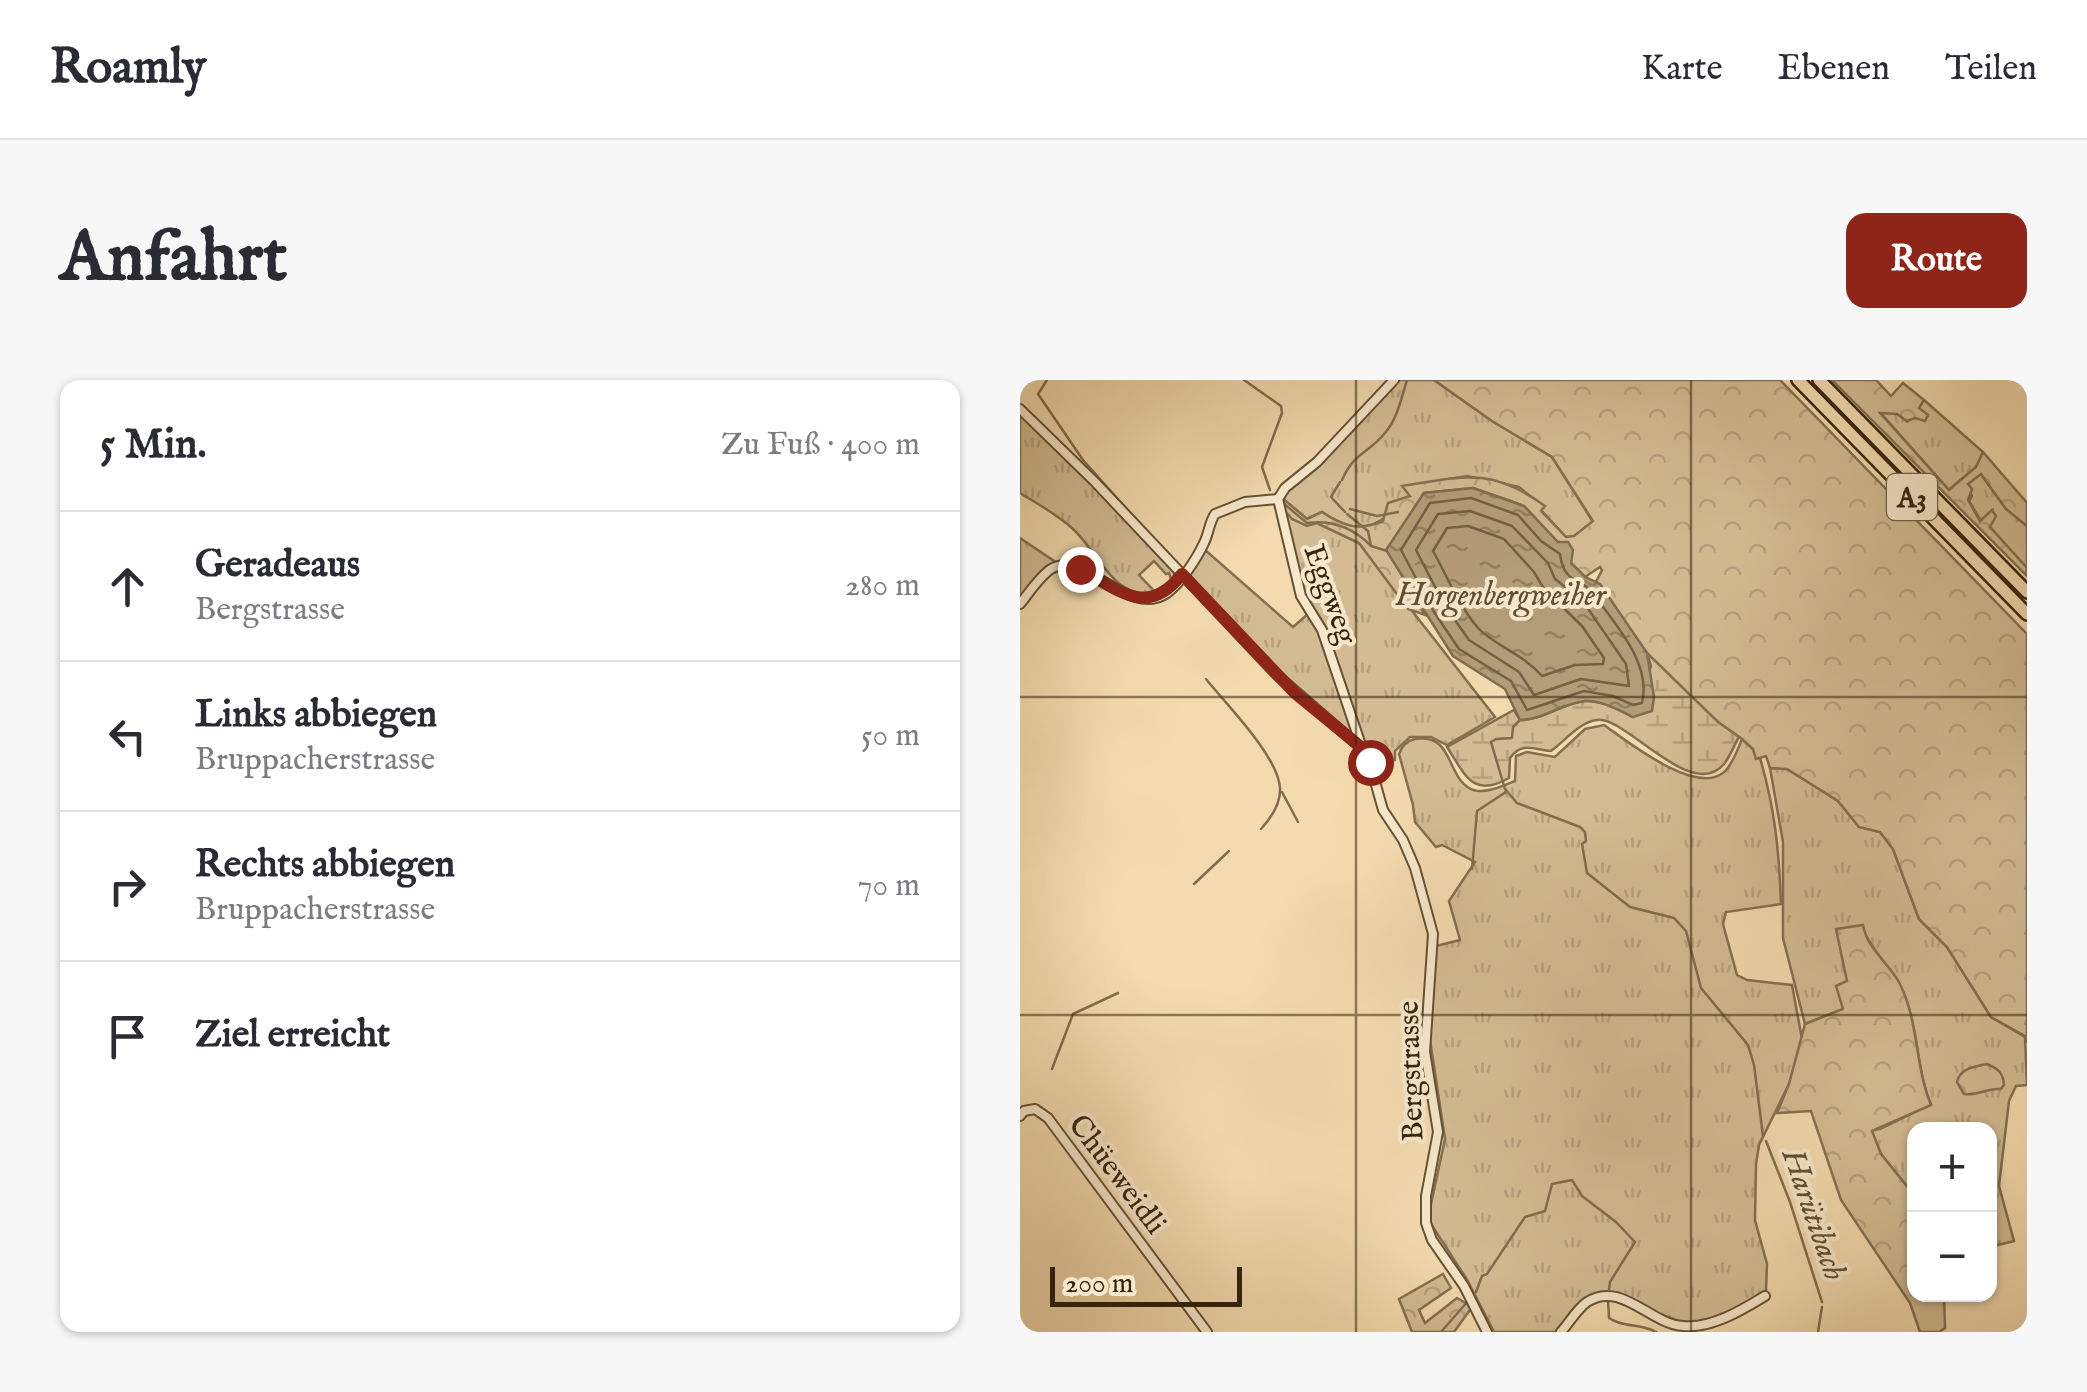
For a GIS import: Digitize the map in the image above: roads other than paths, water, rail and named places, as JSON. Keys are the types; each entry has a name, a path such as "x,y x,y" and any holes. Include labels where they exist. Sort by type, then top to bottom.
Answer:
{"highway":[{"name":"A3","path":"1798,380 2027,614"},
{"name":"A3","path":"1820,380 2027,592"},
{"path":"1965,528 2027,582"}],"street":[{"path":"1020,604 1047,572 1061,565 1074,567 1141,598 1169,592 1204,545 1215,514 1244,502 1278,499 1284,488 1317,462 1394,380"},
{"path":"1020,410 1295,693 1362,748"},
{"name":"Eggweg","path":"1278,499 1301,596 1322,630 1362,748"},
{"name":"Bergstrasse","path":"1362,748 1384,810 1407,847 1433,934 1426,1052 1438,1132 1426,1196 1426,1223 1432,1240 1464,1286 1487,1332"},
{"name":"Chüeweidli","path":"1020,1116 1035,1109 1048,1118 1207,1332"},
{"path":"1561,1332 1584,1303 1596,1298 1623,1299 1669,1323 1691,1326 1730,1315 1765,1296"}],"water":[{"name":"Horgenbergweiher","path":"1473,488 1524,506 1558,542 1568,542 1573,550 1571,563 1585,577 1600,584 1647,653 1654,697 1652,711 1633,717 1604,704 1585,701 1520,720 1505,689 1453,656 1386,550 1424,493"}],"waterway":[{"path":"1047,380 1038,394 1083,460 1158,544"},
{"path":"1244,380 1281,406 1282,413 1262,467 1270,490"},
{"path":"1342,480 1352,463 1389,427 1407,380"},
{"path":"1340,482 1331,497 1345,512"},
{"path":"1283,503 1307,523 1341,526 1370,545"},
{"path":"1350,509 1377,516 1398,512"},
{"path":"1347,514 1368,531 1371,546 1387,551"},
{"path":"1206,679 1261,746 1277,775 1279,800 1261,829"},
{"name":"Harütibach","path":"1519,721 1513,727 1512,738 1491,742 1505,789 1517,803 1580,827 1585,832 1586,841 1582,844 1587,873 1630,907 1674,918 1686,931 1701,988 1748,1045 1763,1136"},
{"path":"1282,792 1298,822"},
{"path":"1472,869 1477,811 1506,792"},
{"path":"1194,884 1229,851"},
{"path":"1052,1069 1073,1014 1118,993"},
{"name":"Harütibach","path":"1766,1141 1822,1302"},
{"path":"1476,1292 1482,1276 1525,1217 1545,1211 1552,1184 1572,1180 1582,1196 1635,1242 1609,1289"},
{"path":"1441,1332 1468,1301"},
{"path":"1608,1301 1609,1318 1656,1332"},
{"name":"Harütibach","path":"1818,1332 1822,1307"}]}
